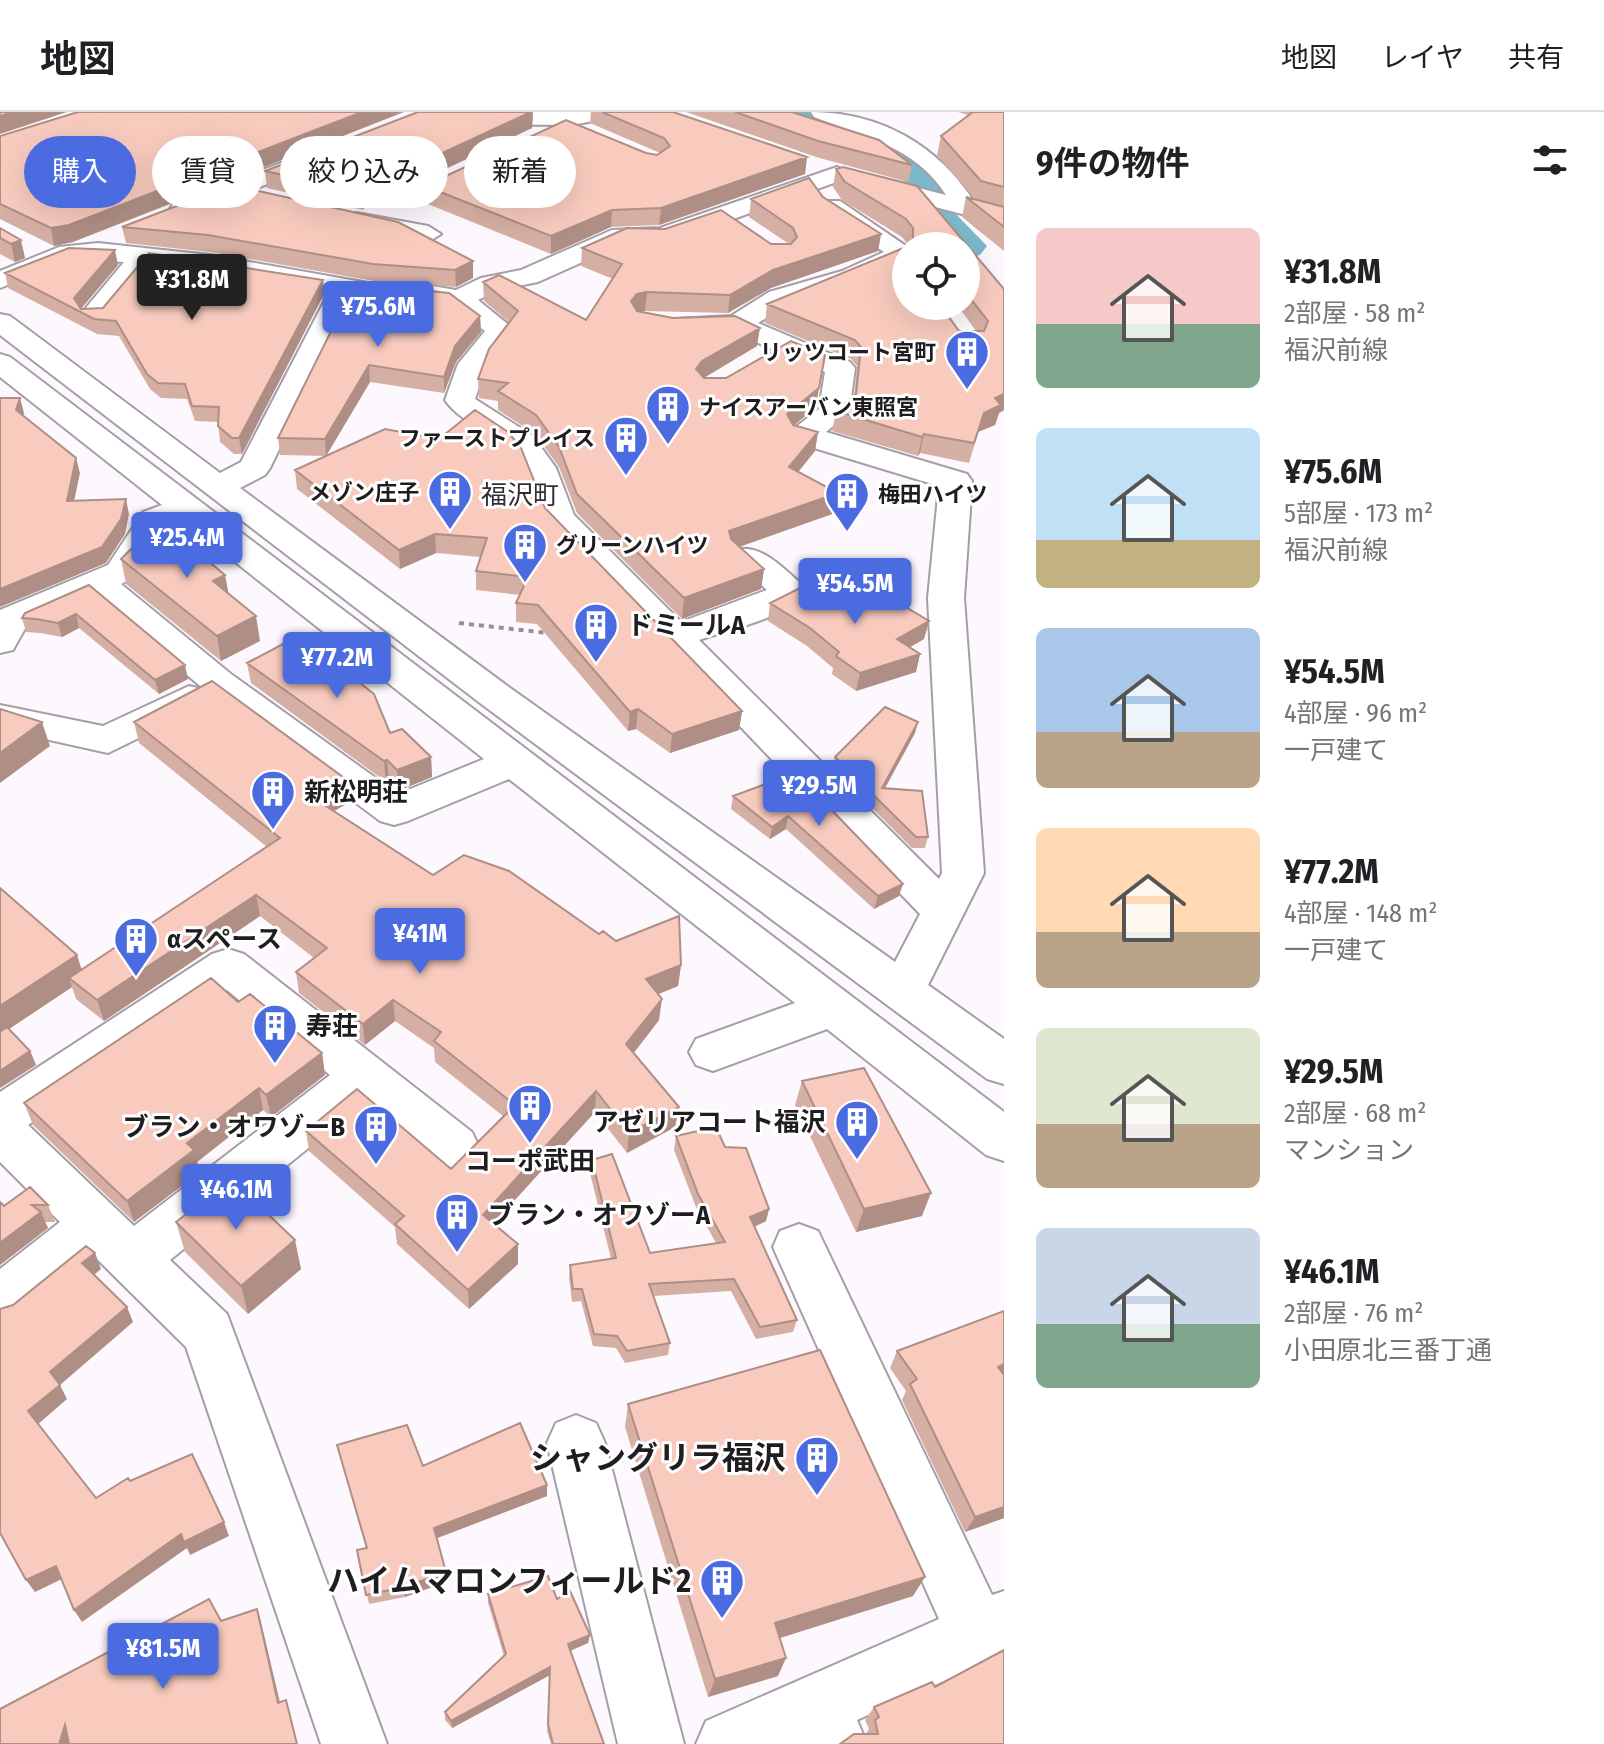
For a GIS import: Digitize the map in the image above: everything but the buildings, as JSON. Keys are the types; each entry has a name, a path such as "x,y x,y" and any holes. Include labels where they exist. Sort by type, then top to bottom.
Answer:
{"street":[{"path":"541,136 566,122 607,112"},
{"path":"822,112 905,142 925,154 950,180 959,204"},
{"path":"455,118 566,122 596,137"},
{"path":"793,161 826,179 902,191 1004,218"},
{"path":"459,299 490,284 529,276 621,235 663,236 721,213 826,179"},
{"path":"826,179 831,207 892,245"},
{"path":"264,199 273,201"},
{"path":"156,219 184,208"},
{"path":"721,213 744,229"},
{"path":"330,215 428,234"},
{"path":"0,280 127,230"},
{"path":"27,245 61,256 98,251 210,263 345,287 459,299 501,330 472,364 460,400 468,413 495,424 523,444 543,474 559,518 944,911"},
{"path":"94,315 143,256"},
{"path":"659,323 737,324 779,298 892,263"},
{"path":"0,642 13,618 120,572 155,519 254,468 345,287"},
{"path":"0,322 204,496 320,629 517,760 831,1009 1004,1140"},
{"path":"737,324 774,352 840,368 834,413 802,434 956,481 946,598 963,873 903,990"},
{"path":"0,363 204,496 493,694 1004,1065"},
{"path":"674,636 744,613 791,592 747,557"},
{"path":"98,583 218,682 394,811 517,760"},
{"path":"0,717 108,740 255,663"},
{"path":"0,1118 228,966 454,1147"},
{"path":"713,1052 831,1009"},
{"path":"0,1301 114,1241 364,1075"},
{"path":"0,1130 208,1332 354,1744"},
{"path":"729,1744 822,1726 991,1628 799,1247"},
{"path":"576,1443 651,1744"}],"path":[{"path":"450,622 555,633"}],"waterway":[{"path":"792,112 898,158 935,185 931,213 951,232"}],"place":[{"name":"リッツコート宮町","path":"967,391"},
{"name":"ナイスアーバン東照宮","path":"668,446"},
{"name":"ファーストプレイス","path":"626,477"},
{"name":"メゾン庄子","path":"450,531"},
{"name":"梅田ハイツ","path":"847,533"},
{"name":"グリーンハイツ","path":"525,584"},
{"name":"ドミールA","path":"596,664"},
{"name":"新松明荘","path":"273,831"},
{"name":"αスペース","path":"136,978"},
{"name":"寿荘","path":"275,1065"},
{"name":"コーポ武田","path":"530,1145"},
{"name":"アゼリアコート福沢","path":"857,1161"},
{"name":"ブラン・オワゾーB","path":"376,1166"},
{"name":"ブラン・オワゾーA","path":"457,1254"},
{"name":"シャングリラ福沢","path":"817,1497"},
{"name":"ハイムマロンフィールド2","path":"722,1620"}],"district":[{"name":"福沢町","path":"520,495"}]}
